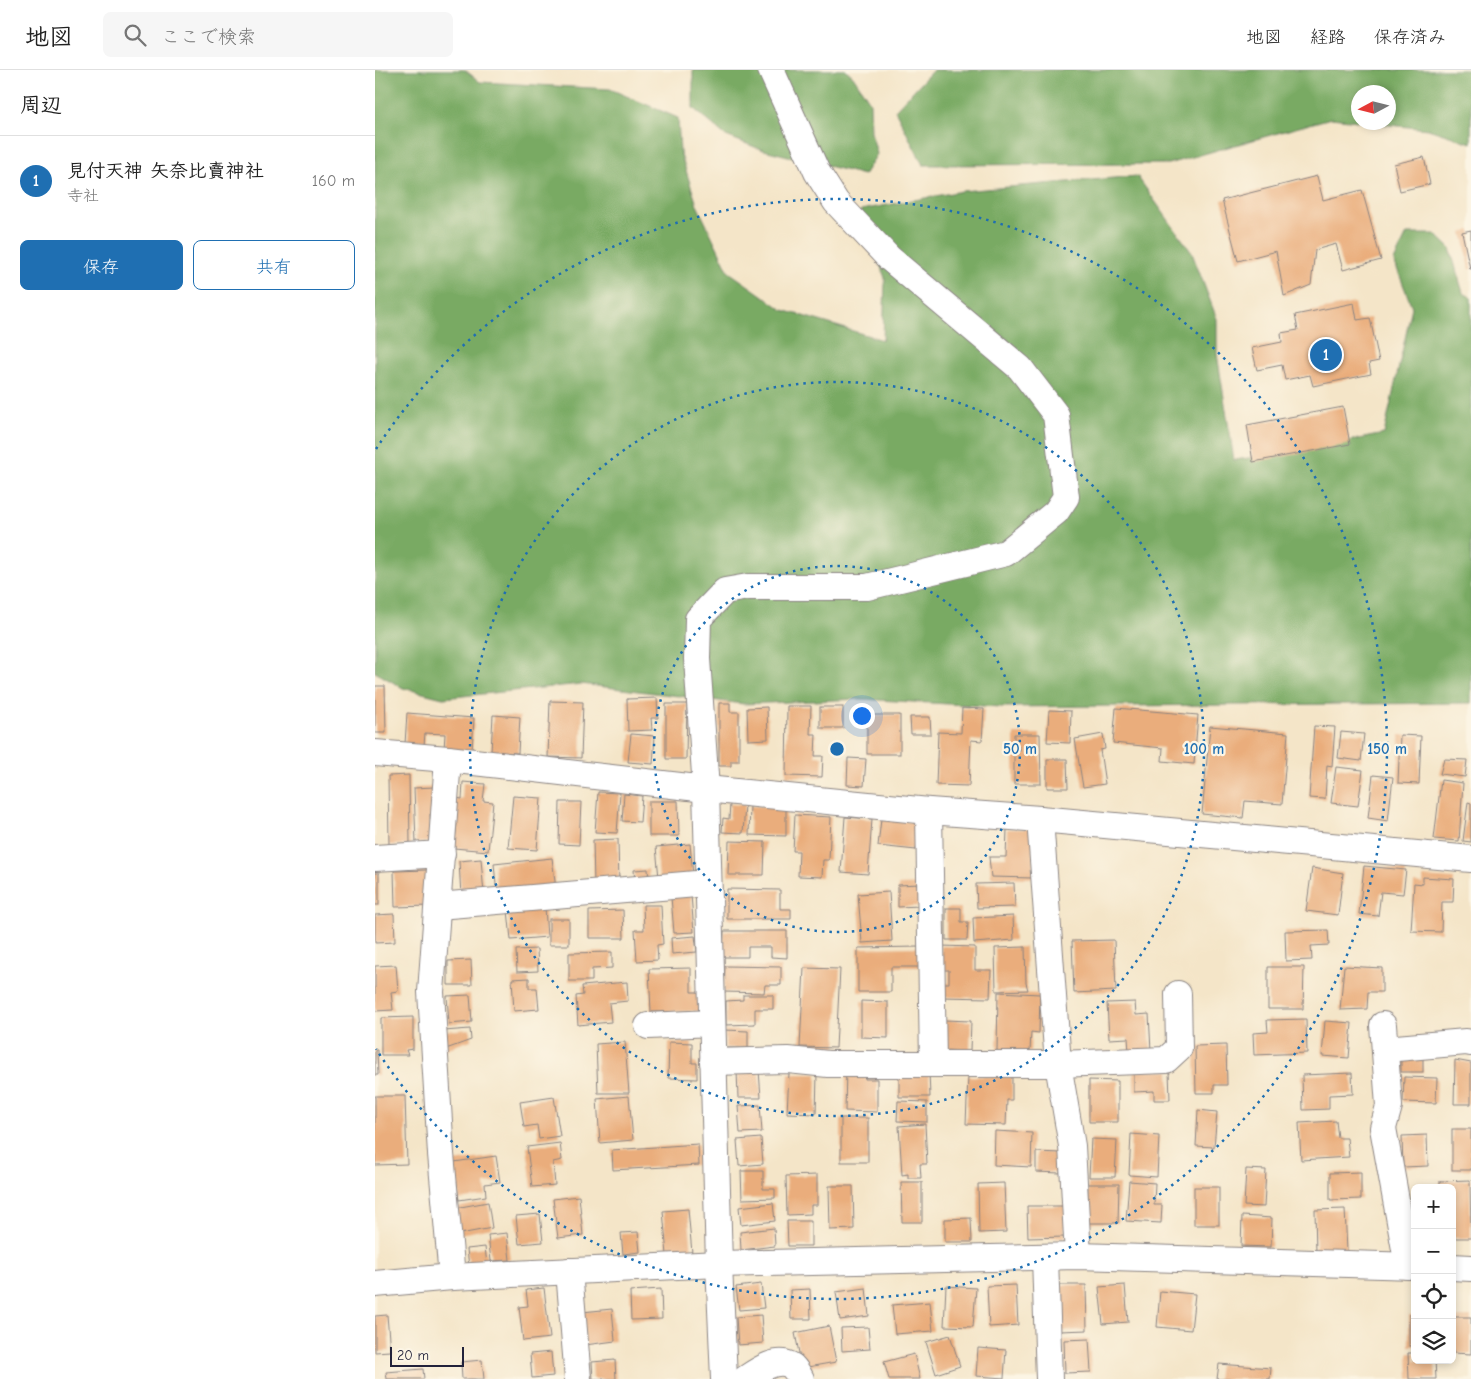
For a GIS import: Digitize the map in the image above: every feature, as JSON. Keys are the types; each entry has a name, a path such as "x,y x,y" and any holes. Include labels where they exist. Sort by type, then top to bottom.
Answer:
{"street":[{"path":"724,1379 706,789 697,659 698,620 725,592 749,586 867,587 1006,553 1056,512 1066,497 1056,415 1020,368 889,258 836,202 817,172 771,70"},
{"path":"375,753 448,759 706,789 929,811 1040,819 1471,859"},
{"path":"448,759 431,992 441,1154 453,1277"},
{"path":"929,811 933,1064"},
{"path":"1040,819 1058,1064 1072,1146 1078,1256"},
{"path":"375,858 442,854"},
{"path":"438,906 708,883"},
{"path":"713,1062 788,1060 828,1064 1058,1064 1166,1060 1179,1048 1178,994"},
{"path":"648,1026 712,1023"},
{"path":"375,1284 453,1277 719,1264 1078,1256 1411,1266 1383,1128 1389,1106 1384,1037 1471,1043"},
{"path":"1045,1257 1049,1379"},
{"path":"1456,1267 1471,1268"},
{"path":"569,1271 578,1379"},
{"path":"745,1379 765,1366 779,1363 791,1366 801,1379"}],"green space":[{"path":"375,70 465,70 480,82 610,89 678,118 680,152 697,205 729,272 783,310 883,340 885,278 861,210 962,191 1137,176 1192,253 1217,319 1217,354 1234,460 1293,452 1384,434 1412,307 1394,261 1407,234 1435,234 1450,248 1463,293 1471,297 1471,703 1001,707 860,699 744,704 581,684 443,698 403,688 375,672"},
{"path":"693,70 846,70 853,76 870,102 871,132 877,154 864,175 760,149 726,136 693,108"},
{"path":"933,70 1471,70 1471,143 1428,129 1396,126 1396,85 1351,85 1351,120 1331,118 1168,164 923,165 895,110"}],"building":[{"path":"1424,157 1430,184 1400,191 1394,164"},
{"path":"1317,176 1323,200 1362,190 1381,260 1343,270 1336,244 1315,250 1311,285 1284,296 1276,251 1238,261 1222,200"},
{"path":"1471,230 1471,269 1470,269 1462,232"},
{"path":"1354,303 1357,320 1370,318 1379,361 1369,363 1371,374 1313,386 1310,375 1285,380 1282,365 1257,370 1252,348 1282,342 1281,333 1298,330 1295,315"},
{"path":"1343,407 1350,444 1253,462 1247,425"},
{"path":"375,686 385,686 386,733 375,733"},
{"path":"657,698 658,718 651,718 652,730 628,731 627,699"},
{"path":"550,701 583,702 581,758 548,757"},
{"path":"719,703 730,703 730,712 739,712 739,761 731,761 731,766 719,766"},
{"path":"666,704 687,704 686,759 666,759"},
{"path":"787,706 811,706 810,734 816,734 815,756 823,756 822,777 786,776"},
{"path":"767,707 768,739 748,740 747,708"},
{"path":"820,707 843,707 843,728 820,728"},
{"path":"962,708 984,709 982,741 971,740 969,786 936,785 938,732 961,733"},
{"path":"1116,708 1198,715 1194,764 1162,761 1163,748 1113,743"},
{"path":"1049,710 1071,711 1070,743 1047,742"},
{"path":"407,713 474,718 472,751 444,749 445,734 425,733 424,745 405,744"},
{"path":"493,715 520,717 518,753 491,752"},
{"path":"867,715 900,715 900,754 867,754"},
{"path":"910,717 930,717 931,734 911,734"},
{"path":"1210,726 1288,733 1282,804 1245,801 1243,818 1202,814"},
{"path":"1314,726 1335,727 1332,766 1327,765 1325,799 1309,798"},
{"path":"1341,732 1364,734 1361,761 1338,758"},
{"path":"631,734 655,736 653,764 628,762"},
{"path":"1014,734 1040,734 1041,784 1014,784"},
{"path":"1103,734 1105,749 1100,750 1105,784 1083,787 1075,739"},
{"path":"1400,735 1421,736 1419,784 1398,783"},
{"path":"848,758 866,759 864,786 847,785"},
{"path":"1047,759 1067,759 1068,788 1047,788"},
{"path":"1444,759 1467,760 1465,777 1440,774"},
{"path":"1336,767 1363,770 1358,806 1331,803"},
{"path":"409,775 410,845 389,845 388,776"},
{"path":"1373,775 1393,777 1388,821 1368,818"},
{"path":"1441,780 1463,783 1459,841 1434,839"},
{"path":"463,782 485,784 483,801 493,802 488,851 454,848 457,824 453,824 456,798 462,799"},
{"path":"434,787 435,814 430,814 431,842 416,843 414,788"},
{"path":"598,792 620,793 617,833 595,832"},
{"path":"624,794 642,796 640,822 622,821"},
{"path":"513,796 541,798 537,850 508,848"},
{"path":"649,801 678,801 679,836 649,836"},
{"path":"560,802 581,802 579,845 559,844"},
{"path":"1468,802 1471,803 1471,842 1463,841"},
{"path":"730,804 745,805 743,833 722,832 723,818 729,819"},
{"path":"750,806 786,807 786,836 749,835"},
{"path":"795,815 831,817 829,860 823,860 822,877 798,876 799,851 793,851"},
{"path":"845,817 872,819 868,874 841,872"},
{"path":"881,819 919,822 916,850 878,846"},
{"path":"1007,829 1033,829 1033,878 991,877 989,857 1006,857"},
{"path":"618,839 619,885 594,885 593,840"},
{"path":"729,841 765,842 764,875 728,875"},
{"path":"690,844 693,875 659,878 656,847"},
{"path":"552,858 556,889 497,895 494,864"},
{"path":"481,859 484,894 461,896 459,861"},
{"path":"1364,866 1406,870 1403,894 1381,892 1378,916 1359,914"},
{"path":"1312,868 1343,873 1338,915 1306,911"},
{"path":"648,869 649,881 635,882 634,870"},
{"path":"429,870 429,906 395,907 394,871"},
{"path":"375,873 379,873 379,905 375,905"},
{"path":"1423,877 1454,879 1453,902 1442,902 1441,932 1411,931 1414,883 1423,884"},
{"path":"1014,883 1015,907 977,908 976,884"},
{"path":"920,884 920,906 898,907 898,885"},
{"path":"727,889 780,890 780,909 791,909 791,919 727,919"},
{"path":"889,892 892,941 862,943 858,894"},
{"path":"691,895 694,932 674,933 671,897"},
{"path":"643,905 661,905 663,944 657,945 658,960 637,961 635,930 644,930"},
{"path":"545,907 547,937 511,940 508,910"},
{"path":"946,908 961,908 961,922 968,922 967,940 946,940"},
{"path":"623,910 624,938 589,938 589,911"},
{"path":"394,914 395,942 375,943 375,915"},
{"path":"1013,916 1014,940 974,943 973,918"},
{"path":"549,919 569,919 569,945 549,945"},
{"path":"1328,930 1329,945 1311,946 1312,960 1286,961 1285,931"},
{"path":"724,931 787,931 787,958 771,957 771,947 748,947 748,957 723,957"},
{"path":"695,936 697,952 672,954 671,938"},
{"path":"1114,940 1116,991 1074,993 1072,941"},
{"path":"941,946 975,947 975,970 991,970 990,998 941,997 941,983 949,983 949,970 941,970"},
{"path":"920,947 920,967 891,967 891,992 858,992 858,948"},
{"path":"1025,947 1026,983 1028,990 996,991 995,948"},
{"path":"537,949 538,971 517,972 516,950"},
{"path":"612,952 612,968 592,969 592,981 569,981 569,953"},
{"path":"471,960 472,985 448,985 448,961"},
{"path":"396,965 398,991 391,992 393,1010 375,1011 375,966"},
{"path":"725,966 781,967 781,985 765,985 764,993 724,992"},
{"path":"1344,966 1382,968 1382,992 1368,992 1367,1009 1340,1010"},
{"path":"1268,967 1304,967 1303,1009 1268,1009"},
{"path":"691,968 691,992 699,992 699,1011 651,1012 649,969"},
{"path":"804,968 840,969 836,1048 800,1047"},
{"path":"529,978 529,988 537,988 539,1009 514,1011 512,979"},
{"path":"627,982 628,1001 609,1003 611,1022 578,1025 576,996 583,995 582,986"},
{"path":"998,992 1040,994 1039,1033 1031,1032 1030,1052 997,1051"},
{"path":"470,995 472,1022 449,1024 447,996"},
{"path":"743,995 773,995 773,1009 755,1009 755,1024 726,1025 726,1001 743,1000"},
{"path":"861,1001 888,1002 888,1038 861,1037"},
{"path":"1135,1002 1136,1015 1149,1014 1151,1051 1129,1052 1128,1038 1109,1039 1107,1003"},
{"path":"413,1017 413,1049 406,1050 408,1055 381,1055 381,1018"},
{"path":"1306,1019 1307,1053 1254,1055 1253,1033 1268,1032 1267,1020"},
{"path":"944,1020 971,1021 970,1051 943,1050"},
{"path":"1325,1021 1352,1023 1349,1058 1322,1056"},
{"path":"470,1029 471,1040 446,1049 444,1031"},
{"path":"725,1030 748,1031 748,1048 725,1048"},
{"path":"625,1042 629,1093 598,1093 596,1044"},
{"path":"669,1042 692,1043 692,1063 697,1063 697,1079 668,1078"},
{"path":"1226,1045 1227,1085 1214,1085 1214,1093 1196,1093 1195,1046"},
{"path":"375,1050 377,1050 378,1075 375,1075"},
{"path":"1401,1053 1423,1053 1423,1072 1401,1072"},
{"path":"1455,1060 1471,1063 1471,1104 1454,1104"},
{"path":"846,1069 865,1069 865,1079 877,1079 877,1112 845,1111"},
{"path":"759,1070 761,1098 738,1098 737,1071"},
{"path":"899,1071 929,1071 930,1097 899,1097"},
{"path":"1134,1071 1169,1071 1170,1100 1154,1100 1154,1091 1134,1092"},
{"path":"789,1073 817,1074 816,1114 787,1113"},
{"path":"1352,1073 1353,1094 1329,1095 1329,1109 1303,1110 1302,1075"},
{"path":"968,1076 1012,1077 1012,1100 1007,1100 1006,1125 966,1124"},
{"path":"1404,1077 1437,1078 1436,1103 1403,1102"},
{"path":"1089,1080 1118,1081 1118,1122 1089,1122"},
{"path":"375,1096 405,1096 407,1164 375,1165"},
{"path":"629,1096 633,1140 600,1143 597,1099"},
{"path":"554,1097 560,1136 539,1139 537,1125 524,1127 520,1102"},
{"path":"898,1101 927,1102 927,1122 897,1121"},
{"path":"760,1105 762,1132 740,1133 738,1106"},
{"path":"1198,1110 1217,1112 1214,1147 1196,1146"},
{"path":"841,1118 868,1118 868,1162 841,1162"},
{"path":"1336,1121 1338,1138 1347,1138 1349,1157 1301,1160 1299,1123"},
{"path":"925,1124 927,1164 920,1164 921,1178 908,1178 908,1174 902,1175 899,1126"},
{"path":"1452,1129 1471,1129 1471,1170 1452,1170"},
{"path":"995,1131 1032,1133 1031,1167 994,1165"},
{"path":"1131,1134 1159,1136 1157,1177 1129,1175"},
{"path":"1427,1135 1428,1166 1403,1167 1402,1136"},
{"path":"761,1138 763,1164 739,1166 737,1140"},
{"path":"1091,1139 1117,1140 1115,1177 1089,1177"},
{"path":"560,1143 562,1160 553,1162 555,1185 532,1187 527,1147"},
{"path":"698,1144 699,1165 613,1170 612,1150"},
{"path":"1036,1152 1061,1153 1060,1173 1036,1172"},
{"path":"496,1156 500,1182 485,1184 486,1196 459,1200 454,1162"},
{"path":"1246,1169 1266,1170 1264,1207 1244,1206"},
{"path":"741,1171 763,1171 763,1189 775,1189 775,1198 742,1199"},
{"path":"1361,1172 1361,1199 1330,1200 1330,1173"},
{"path":"817,1175 817,1205 811,1205 811,1214 787,1215 786,1176"},
{"path":"1470,1180 1471,1238 1456,1238 1456,1184 1440,1184 1440,1181"},
{"path":"1129,1181 1155,1183 1154,1205 1162,1205 1161,1223 1126,1221"},
{"path":"901,1182 922,1182 922,1222 902,1222"},
{"path":"1004,1183 1006,1232 979,1233 978,1184"},
{"path":"1088,1184 1119,1184 1118,1223 1087,1223"},
{"path":"829,1186 853,1186 854,1229 830,1230"},
{"path":"1194,1187 1219,1187 1219,1225 1194,1225"},
{"path":"579,1196 583,1235 558,1238 553,1199"},
{"path":"488,1202 492,1228 460,1234 455,1208"},
{"path":"773,1203 775,1221 741,1225 739,1207"},
{"path":"1027,1206 1065,1206 1065,1237 1028,1238"},
{"path":"688,1209 692,1253 667,1255 663,1211"},
{"path":"1345,1209 1347,1251 1316,1253 1315,1210"},
{"path":"540,1214 543,1242 519,1244 516,1216"},
{"path":"1242,1216 1272,1218 1271,1247 1241,1246"},
{"path":"971,1218 972,1242 945,1242 945,1219"},
{"path":"787,1221 811,1221 811,1246 788,1246"},
{"path":"774,1228 775,1246 741,1250 740,1232"},
{"path":"638,1232 640,1252 623,1254 621,1233"},
{"path":"507,1233 510,1260 491,1261 488,1235"},
{"path":"485,1247 487,1265 469,1267 467,1249"},
{"path":"761,1284 764,1308 739,1310 736,1287"},
{"path":"1016,1285 1018,1325 989,1327 987,1286"},
{"path":"1059,1285 1086,1285 1087,1330 1060,1331"},
{"path":"1125,1285 1128,1322 1103,1324 1099,1287"},
{"path":"946,1286 976,1288 973,1327 944,1326"},
{"path":"544,1288 550,1338 523,1341 519,1307 528,1306 526,1290"},
{"path":"866,1288 869,1316 840,1320 836,1292"},
{"path":"661,1289 662,1319 631,1320 630,1291"},
{"path":"810,1289 811,1319 791,1319 790,1290"},
{"path":"1160,1291 1195,1294 1191,1330 1157,1327"},
{"path":"930,1302 933,1331 895,1334 892,1305"},
{"path":"612,1309 615,1341 585,1345 582,1312"},
{"path":"387,1315 390,1351 375,1352 375,1316"},
{"path":"761,1315 763,1343 738,1345 736,1317"},
{"path":"1409,1315 1411,1315 1411,1346 1409,1346"},
{"path":"1456,1317 1471,1317 1471,1354 1456,1353"},
{"path":"829,1326 836,1362 802,1368 795,1333"},
{"path":"868,1327 870,1349 842,1351 841,1328"},
{"path":"950,1335 960,1366 936,1374 926,1342"},
{"path":"1089,1339 1091,1372 1065,1373 1064,1340"},
{"path":"978,1348 1006,1350 1004,1378 976,1376"},
{"path":"551,1352 553,1376 532,1378 530,1354"},
{"path":"1408,1353 1411,1353 1411,1364 1435,1364 1436,1379 1409,1379"},
{"path":"914,1354 920,1379 889,1379 884,1362"},
{"path":"482,1360 484,1379 462,1379 461,1362"},
{"path":"615,1360 616,1379 593,1379 592,1362"},
{"path":"1219,1364 1271,1368 1270,1379 1217,1379"},
{"path":"423,1369 424,1379 387,1379 386,1372"}],"place":[{"name":"見付天神 矢奈比賣神社","path":"1326,355"}]}
